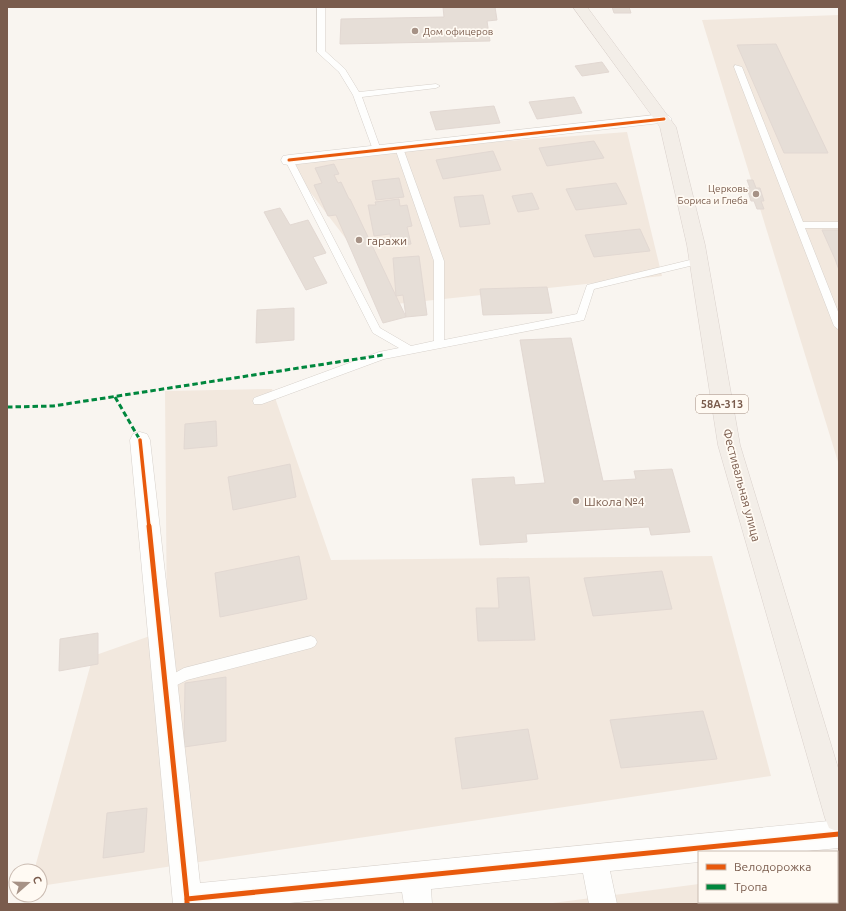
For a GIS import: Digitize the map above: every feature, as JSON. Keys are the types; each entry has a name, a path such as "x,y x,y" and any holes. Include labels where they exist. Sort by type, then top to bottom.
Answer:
{"main road":[{"name":"Фестивальная улица","path":"582,7 664,119 668,127 698,261 729,445 839,818"}],"street":[{"path":"289,160 664,119"},
{"path":"140,440 187,901 415,876 839,834"},
{"path":"594,858 603,904"},
{"path":"415,876 418,904"}],"lane":[{"path":"321,7 321,52 342,71 357,96 378,150"},
{"path":"738,67 839,326"},
{"path":"357,96 436,86"},
{"path":"399,148 439,262 439,345"},
{"path":"289,160 376,330 410,350"},
{"path":"800,225 839,225"},
{"path":"258,401 383,355 582,317 590,286 698,261"},
{"path":"165,685 184,674 310,642"}],"shaded area":[{"path":"839,15 839,465 702,20"},
{"path":"627,132 662,276 396,304 284,158"},
{"path":"272,389 331,560 712,556 771,776 48,885 48,863 36,863 93,656 167,630 165,391"},
{"path":"698,884 698,903 799,904 545,904"}],"building":[{"name":"Дом офицеров","path":"443,7 495,7 497,20 487,21 490,41 340,44 341,19 444,17"},
{"path":"612,7 629,7 631,13 614,13"},
{"path":"776,44 828,153 784,153 737,45"},
{"path":"602,62 609,72 582,76 575,66"},
{"path":"574,97 582,113 537,119 529,102"},
{"path":"494,106 500,123 436,130 430,112"},
{"path":"594,141 604,158 547,166 539,148"},
{"path":"493,151 501,170 443,179 436,160"},
{"name":"гаражи","path":"334,164 339,174 334,175 338,183 341,182 350,199 406,317 383,323 336,215 328,216 314,185 322,183 315,168"},
{"path":"399,178 404,197 376,200 372,181"},
{"path":"747,180 753,180 756,188 760,188 764,201 761,201 764,209 757,209 754,201 751,201 747,188 750,188"},
{"path":"616,183 627,204 576,210 566,189"},
{"path":"532,193 539,209 518,212 512,196"},
{"path":"483,195 490,224 460,227 454,197"},
{"path":"399,199 400,206 407,205 412,226 407,227 411,244 392,246 390,234 374,236 368,205 376,205 375,202"},
{"path":"280,208 290,225 308,220 326,253 313,257 327,283 306,290 264,212"},
{"path":"640,229 650,251 594,257 585,235"},
{"path":"822,230 839,230 839,270 835,259"},
{"path":"419,256 427,315 406,317 403,295 396,296 393,258"},
{"path":"547,287 552,313 483,315 480,289"},
{"path":"294,308 294,340 256,343 257,310"},
{"path":"571,338 603,481 636,479 634,471 672,469 690,532 651,535 649,527 526,534 527,542 480,545 472,479 514,477 515,485 545,483 520,340"},
{"path":"216,421 217,446 184,449 185,424"},
{"path":"290,464 296,497 233,510 228,477"},
{"path":"299,556 307,599 220,617 215,573"},
{"path":"662,571 672,609 593,616 584,578"},
{"path":"529,577 535,640 478,641 476,608 499,608 497,578"},
{"path":"98,633 98,664 59,671 60,639"},
{"path":"226,677 226,741 184,747 185,683"},
{"path":"703,711 717,759 621,768 610,720"},
{"path":"528,729 538,779 462,789 455,738"},
{"path":"147,808 144,852 103,858 107,813"}],"marked path":[{"path":"7,407 53,406 383,355"},
{"path":"115,397 140,440"}],"cycle path":[{"path":"289,160 664,119"},
{"path":"140,440 187,899"},
{"path":"187,904 187,899 839,834"}],"place":[{"name":"Дом офицеров","path":"415,31"},
{"name":"Церковь Бориса и Глеба","path":"756,194"},
{"name":"гаражи","path":"359,240"},
{"name":"Школа №4","path":"576,501"}]}
